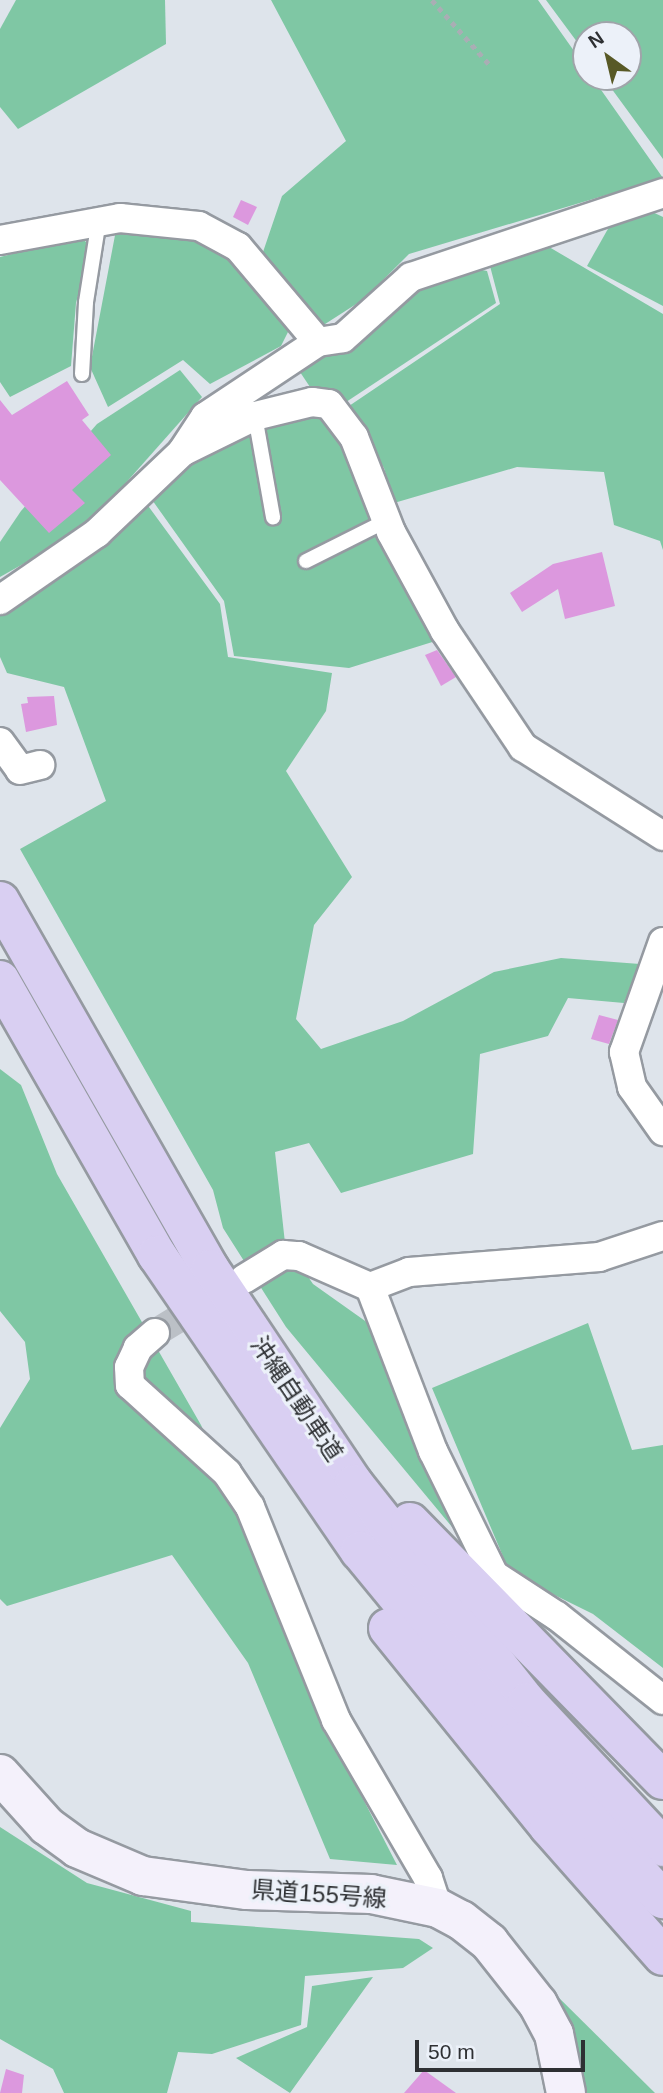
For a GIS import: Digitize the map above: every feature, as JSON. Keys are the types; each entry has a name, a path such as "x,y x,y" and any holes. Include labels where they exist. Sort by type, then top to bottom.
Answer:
{"highway":[{"name":"沖縄自動車道","path":"0,901 141,1154 301,1405 399,1546 470,1635 663,1847"},
{"name":"沖縄自動車道","path":"0,981 157,1255 257,1406 429,1638 598,1833 663,1899"},
{"path":"301,1405 465,1583 663,1780"},
{"path":"257,1406 339,1560 367,1599 457,1717 663,1956"}],"main road":[{"name":"県道155号線","path":"0,1774 47,1826 77,1848 143,1876 247,1890 371,1894 438,1908 489,1942 518,1974 554,2034 566,2093"}],"street":[{"path":"0,600 97,533 181,452 205,417 318,342 343,338 426,269 663,193"},
{"path":"0,240 99,220 170,222 218,234 238,247 318,342"},
{"path":"181,452 255,416 312,402 329,404 354,437 386,521 471,676 523,747 663,836"},
{"path":"0,741 20,770 40,765"},
{"path":"663,942 624,1052 632,1087 663,1131"},
{"path":"244,1279 283,1255 299,1256 370,1287 409,1272 600,1257 663,1236"},
{"path":"370,1287 433,1451 494,1575 557,1616 663,1700"},
{"path":"155,1333 138,1348 129,1367 130,1385 227,1474 250,1507 336,1720 428,1878 438,1908"}],"lane":[{"path":"82,374 86,302 99,220"},
{"path":"255,416 273,517"},
{"path":"306,561 386,521"}],"path":[{"path":"432,0 489,64"}],"green space":[{"path":"16,0 165,0 166,44 18,129 0,107 0,29"},
{"path":"271,0 538,0 572,48 572,91 602,91 663,178 409,254 364,299 322,326 263,252 282,196 346,141"},
{"path":"546,0 663,0 663,159 613,91 642,91 642,21 572,21 572,35"},
{"path":"646,209 663,217 663,306 587,266 613,220"},
{"path":"116,230 193,239 237,262 290,328 281,346 210,384 183,360 108,407 90,367"},
{"path":"81,237 91,247 76,303 71,366 10,397 0,382 0,257"},
{"path":"544,244 663,314 663,550 660,541 614,525 604,472 517,467 394,503 384,468 349,406 500,304 490,266"},
{"path":"458,265 487,271 496,303 340,406 314,393 298,369 412,290"},
{"path":"180,370 202,397 85,529 0,577 0,542 21,511 97,424"},
{"path":"313,414 335,426 442,639 349,668 234,656 224,601 150,497 234,434"},
{"path":"146,503 220,604 228,657 332,673 326,711 286,771 352,877 314,925 296,1019 321,1049 403,1021 494,972 561,958 640,964 624,1003 568,998 548,1036 480,1054 473,1154 341,1193 309,1143 275,1152 285,1243 313,1284 368,1323 457,1533 286,1327 223,1228 213,1190 20,849 106,801 64,687 7,673 0,657 0,616"},
{"path":"0,1069 21,1085 57,1174 201,1425 238,1505 322,1719 397,1865 330,1859 248,1663 172,1555 7,1606 0,1599 0,1428 30,1379 25,1342 0,1311"},
{"path":"588,1323 632,1450 663,1445 663,1668 593,1614 510,1573 432,1388"},
{"path":"0,1827 87,1883 191,1911 191,1922 419,1939 433,1948 403,1968 305,1976 301,2025 212,2054 178,2052 167,2093 64,2093 53,2069 0,2039"},
{"path":"373,1977 290,2093 236,2058 307,2027 312,1986"},
{"path":"546,1985 655,2093 578,2093"}],"building":[{"path":"241,200 257,207 248,225 233,217"},
{"path":"67,381 89,415 82,420 111,455 72,490 85,503 49,533 0,480 0,400 12,415"},
{"path":"602,552 615,606 565,619 558,589 522,612 510,593 553,564"},
{"path":"437,650 456,677 441,686 425,655"},
{"path":"54,696 57,725 26,732 21,704 28,703 27,697"},
{"path":"599,1015 618,1020 609,1044 591,1039"},
{"path":"6,2069 24,2075 22,2093 0,2093"},
{"path":"424,2070 456,2093 404,2093"}],"tunnel":[{"path":"155,1333 209,1300"}]}
